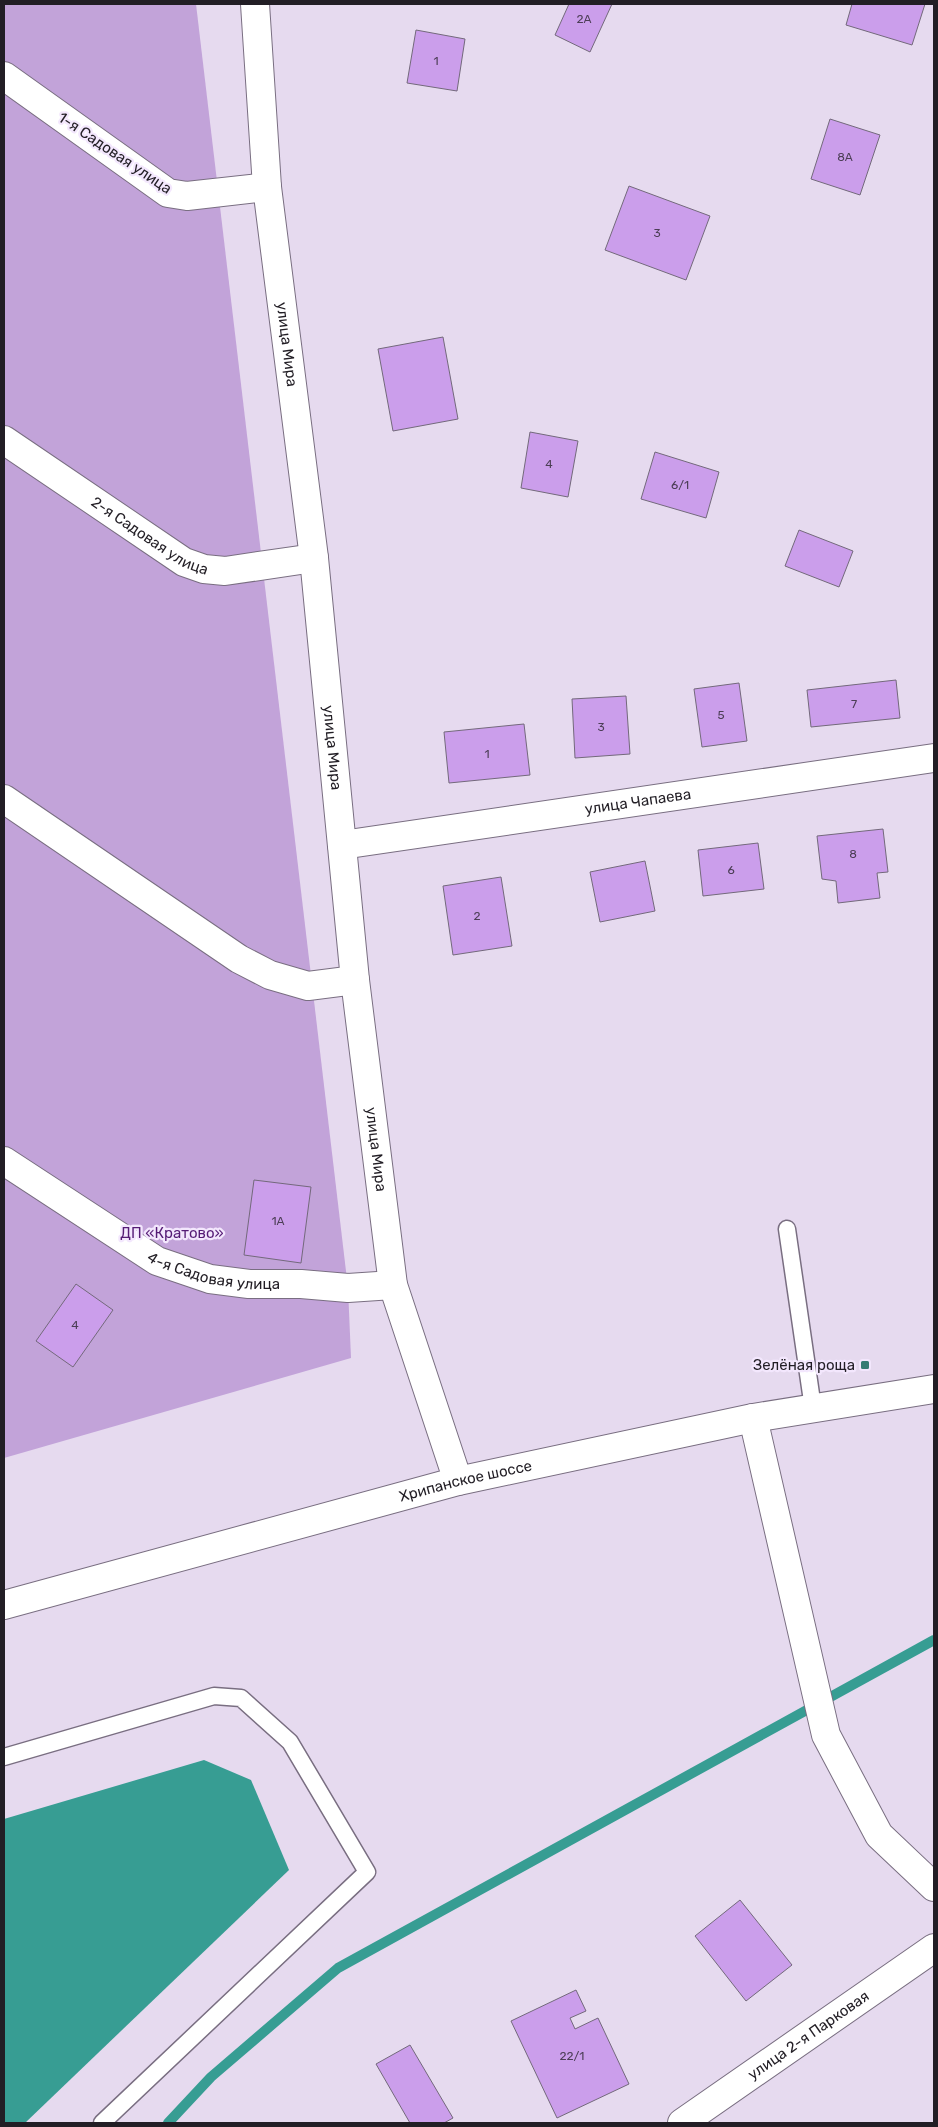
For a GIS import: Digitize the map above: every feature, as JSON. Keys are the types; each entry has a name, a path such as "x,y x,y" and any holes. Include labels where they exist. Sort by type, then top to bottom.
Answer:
{"street":[{"name":"улица Мира","path":"255,4 267,187 314,558 355,980 393,1285 458,1481"},
{"name":"1-я Садовая улица","path":"4,76 168,193 187,196 267,187"},
{"name":"2-я Садовая улица","path":"4,440 184,562 204,569 225,571 314,558"},
{"name":"улица Чапаева","path":"342,845 934,758"},
{"path":"4,799 239,958 270,975 308,986 355,980"},
{"name":"4-я Садовая улица","path":"4,1160 157,1261 210,1279 249,1284 301,1284 348,1288 393,1285"},
{"name":"Хрипанское шоссе","path":"4,1605 458,1481 753,1418 934,1389"},
{"path":"753,1418 826,1736 879,1835 934,1887"},
{"name":"улица 2-я Парковая","path":"682,2123 934,1948"}],"lane":[{"path":"787,1229 813,1408"},
{"path":"4,1757 214,1696 241,1698 290,1742 367,1872 102,2123"}],"green space":[{"name":"ДП «Кратово»","path":"4,4 196,4 348,1288 351,1358 4,1458"}],"shaded area":[{"path":"204,1760 251,1780 289,1870 25,2123 4,2123 4,1819"}],"building":[{"path":"569,4 612,4 590,52 555,35"},
{"path":"852,4 925,4 912,45 846,25"},
{"path":"416,30 465,39 457,91 407,83"},
{"path":"830,119 880,135 860,195 811,179"},
{"path":"629,186 710,216 686,280 605,250"},
{"path":"443,337 458,419 393,431 378,349"},
{"path":"530,432 578,441 568,497 521,488"},
{"path":"655,452 719,472 706,518 641,499"},
{"path":"799,530 853,551 839,587 785,566"},
{"path":"896,680 900,718 811,727 807,690"},
{"path":"739,683 747,741 702,747 694,689"},
{"path":"626,696 630,754 575,758 572,699"},
{"path":"524,724 530,775 449,783 444,732"},
{"path":"883,829 888,872 877,873 880,898 838,903 836,881 822,879 817,836"},
{"path":"758,843 764,889 703,896 698,850"},
{"path":"645,861 655,911 600,922 590,872"},
{"path":"501,877 512,946 453,955 443,886"},
{"path":"254,1180 311,1187 301,1263 244,1255"},
{"path":"76,1284 113,1310 73,1367 36,1341"},
{"path":"740,1900 792,1965 746,2001 695,1936"},
{"path":"576,1990 586,2011 570,2018 575,2029 598,2018 629,2084 557,2118 511,2021"},
{"path":"410,2045 453,2118 444,2123 410,2123 376,2064"}],"waterway":[{"path":"168,2123 211,2077 338,1968 934,1640"}],"place":[{"name":"Зелёная роща","path":"865,1365"}]}
